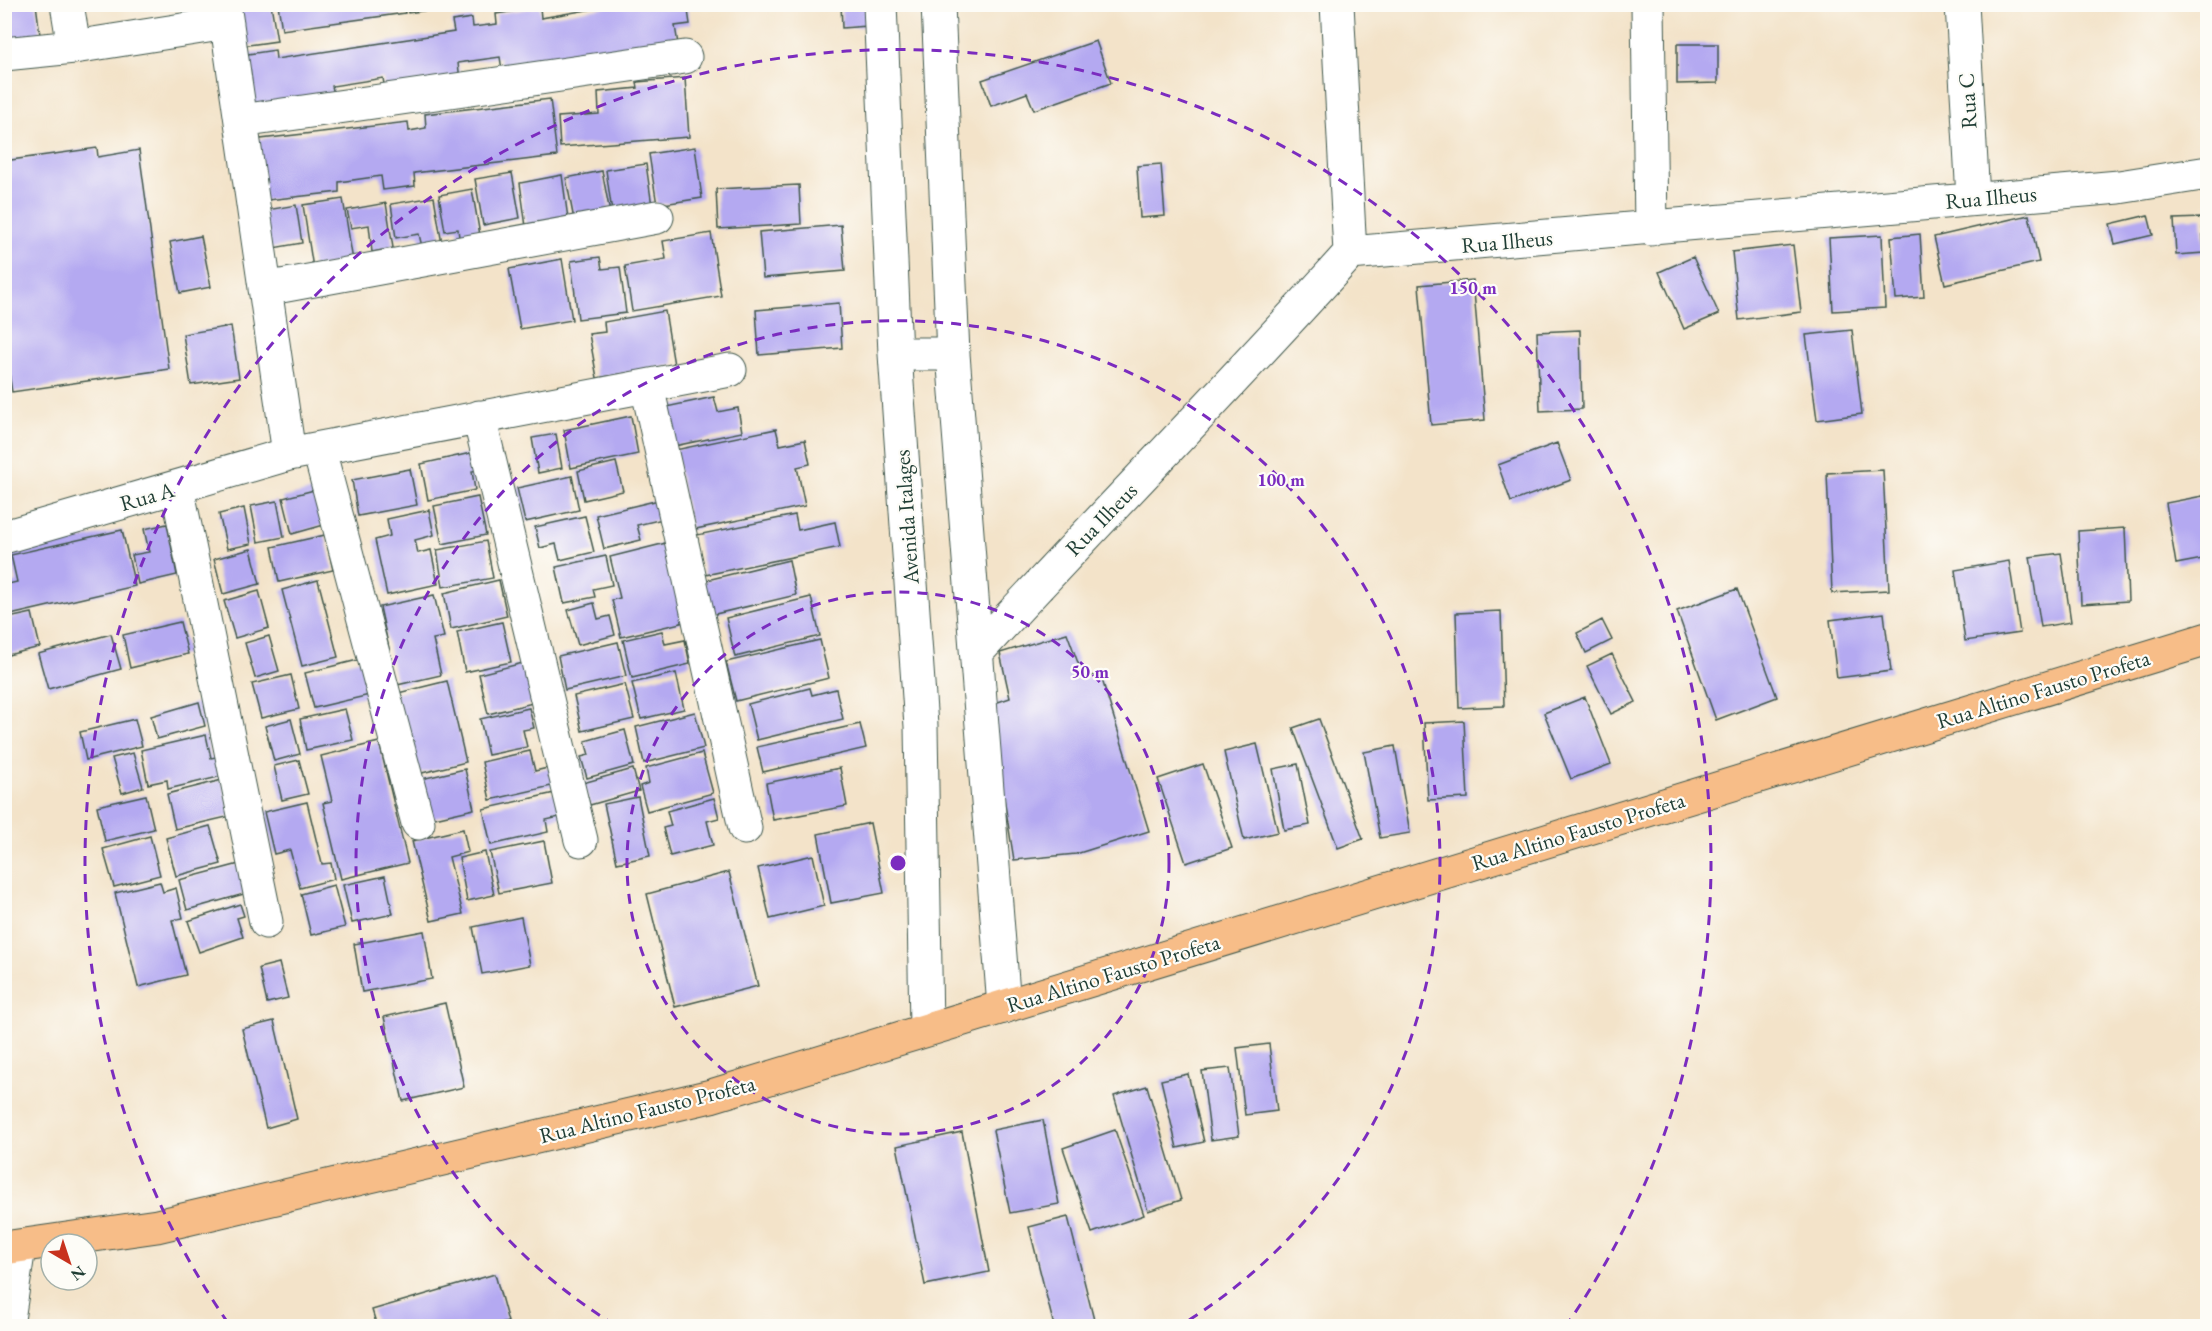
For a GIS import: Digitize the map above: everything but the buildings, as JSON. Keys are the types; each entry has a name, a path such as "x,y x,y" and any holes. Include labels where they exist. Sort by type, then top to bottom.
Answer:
{"main road":[{"name":"Rua Altino Fausto Profeta","path":"12,1248 157,1226 688,1101 2208,639"}],"street":[{"path":"67,4 74,47"},
{"name":"Avenida Italages","path":"880,4 895,354 921,726 926,1029"},
{"path":"938,4 953,354 1004,1006"},
{"path":"1337,4 1350,253"},
{"path":"1648,4 1651,229"},
{"name":"Rua C","path":"1962,4 1973,198"},
{"path":"4,54 74,47 225,14 265,289 304,452 418,823"},
{"path":"241,121 685,57"},
{"name":"Rua Ilheus","path":"977,652 1262,351 1350,253 1651,229 1973,198 2119,187 2208,173"},
{"path":"265,289 657,217"},
{"path":"895,354 953,354"},
{"name":"Rua A","path":"4,537 304,452 730,370"},
{"path":"647,386 745,828"},
{"path":"479,417 581,840"},
{"path":"177,487 266,922"},
{"path":"7,1326 12,1248"}]}
